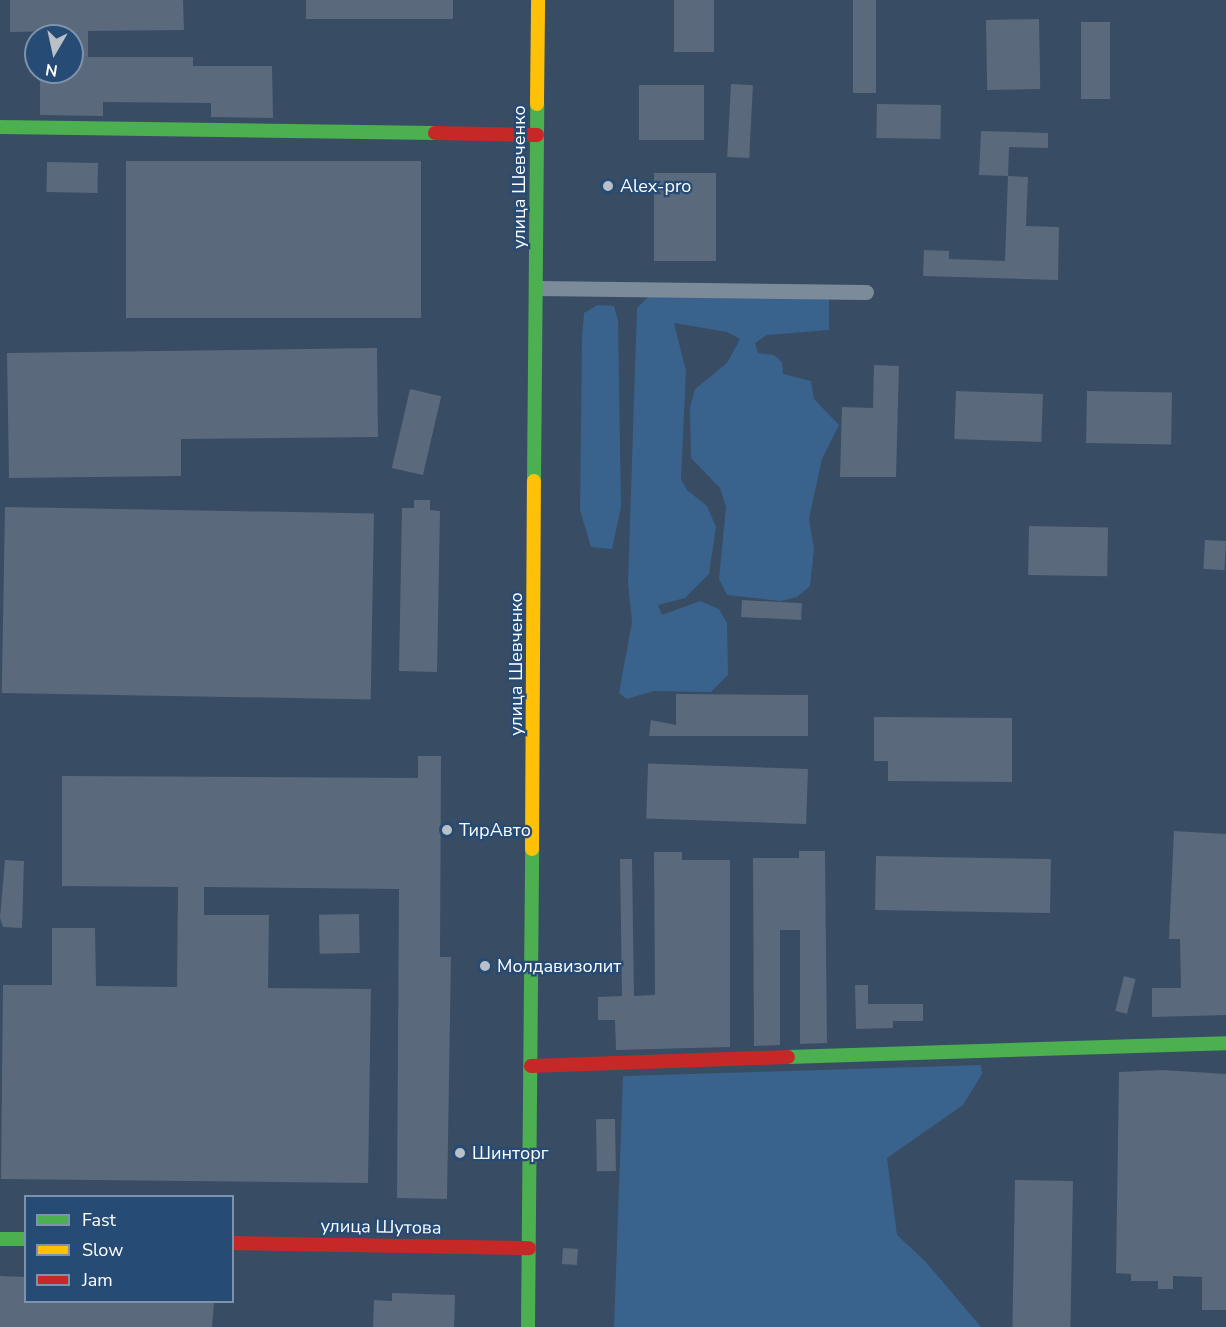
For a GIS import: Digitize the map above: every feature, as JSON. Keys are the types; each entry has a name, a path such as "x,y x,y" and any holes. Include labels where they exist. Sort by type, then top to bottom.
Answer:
{"main road":[{"name":"улица Шевченко","path":"528,1327 538,0"},
{"path":"0,127 537,135"},
{"path":"531,1066 1226,1043"},
{"path":"0,1239 24,1239"},
{"name":"улица Шутова","path":"234,1243 529,1248"}],"street":[{"path":"536,288 866,292"}],"shaded area":[{"path":"650,295 812,295 829,299 829,330 767,335 755,343 758,353 774,355 782,362 783,374 811,381 814,399 839,425 822,459 809,519 814,549 810,586 797,597 781,601 727,595 719,579 726,507 720,488 691,458 690,407 695,389 727,363 740,339 727,332 674,323 686,371 681,479 687,490 707,506 716,527 709,574 685,598 658,605 662,615 700,601 719,609 727,623 728,675 711,692 654,691 627,699 619,693 632,622 628,583 637,308"},
{"path":"597,305 614,306 618,320 621,507 612,549 591,547 580,510 584,313"},
{"path":"981,1065 982,1074 963,1105 887,1158 897,1235 925,1261 981,1327 614,1327 623,1076"}],"building":[{"path":"10,0 183,0 184,30 88,31 88,57 193,57 193,66 272,66 273,118 211,117 211,103 103,102 103,116 40,115 40,84 84,84 84,24 24,24 24,32 10,32"},
{"path":"306,0 453,0 453,19 306,19"},
{"path":"674,0 714,0 714,52 674,52"},
{"path":"853,0 876,0 876,93 853,93"},
{"path":"1039,19 1040,89 987,90 986,20"},
{"path":"1081,22 1110,22 1110,99 1081,99"},
{"path":"731,84 753,85 749,158 727,157"},
{"path":"639,85 704,85 704,140 639,140"},
{"path":"877,104 941,105 940,139 876,138"},
{"path":"981,131 1048,133 1048,148 1009,147 1008,176 979,175"},
{"path":"126,161 421,161 421,318 126,318"},
{"path":"47,162 98,163 97,193 46,192"},
{"path":"654,173 716,173 716,261 654,261"},
{"path":"1008,176 1028,177 1026,226 1059,227 1058,280 923,276 924,250 949,251 949,259 1005,261"},
{"path":"377,348 378,437 181,439 181,476 9,478 7,353"},
{"path":"874,365 899,366 896,477 840,477 842,407 873,408"},
{"path":"410,389 441,396 423,475 392,468"},
{"path":"956,391 1043,394 1041,442 954,439"},
{"path":"1087,391 1172,392 1171,444 1086,443"},
{"path":"414,500 430,500 430,510 440,511 437,672 399,671 402,508 414,508"},
{"path":"5,507 374,513 371,699 2,693"},
{"path":"1029,526 1108,527 1107,576 1028,575"},
{"path":"1205,540 1226,541 1224,570 1203,569"},
{"path":"742,600 802,603 801,620 741,617"},
{"path":"676,694 808,695 808,736 649,736 651,720 676,725"},
{"path":"874,717 1012,718 1012,782 888,781 888,761 874,761"},
{"path":"418,756 441,756 440,957 451,957 447,1199 397,1198 399,889 204,887 204,915 269,915 268,988 371,989 368,1183 1,1179 3,985 52,985 52,928 95,928 96,986 177,987 178,887 62,886 62,776 418,778"},
{"path":"648,763 808,769 806,824 646,818"},
{"path":"1174,831 1226,834 1226,1015 1152,1017 1152,988 1181,988 1180,939 1169,939"},
{"path":"799,851 825,851 827,1043 800,1044 800,930 780,930 780,1045 754,1046 753,858 799,858"},
{"path":"654,852 682,852 682,860 730,860 730,1047 616,1050 615,1020 598,1020 598,997 622,996 620,859 632,859 634,996 655,995"},
{"path":"876,856 1051,859 1050,913 875,910"},
{"path":"5,860 24,861 22,928 3,927 0,918"},
{"path":"359,914 360,953 320,954 319,915"},
{"path":"1124,976 1136,979 1127,1014 1115,1011"},
{"path":"855,985 868,985 868,1004 923,1004 923,1021 893,1021 893,1028 856,1029"},
{"path":"1163,1070 1226,1074 1226,1310 1202,1310 1202,1277 1173,1276 1173,1289 1158,1289 1158,1281 1131,1281 1131,1274 1116,1273 1119,1072"},
{"path":"596,1119 615,1119 616,1171 597,1171"},
{"path":"1015,1180 1073,1181 1070,1327 1012,1327"},
{"path":"563,1248 578,1249 577,1265 562,1264"},
{"path":"0,1276 24,1277 24,1303 214,1303 212,1327 0,1327"},
{"path":"392,1293 455,1295 454,1327 373,1327 374,1300 392,1301"}],"traffic: fast":[{"path":"534,481 537,104"},
{"path":"0,127 435,133"},
{"path":"528,1327 532,849"},
{"path":"788,1057 1226,1043"},
{"path":"0,1239 24,1239"}],"traffic: slow":[{"path":"537,104 538,0"},
{"path":"532,849 534,481"}],"traffic: jam":[{"path":"435,133 537,135"},
{"path":"531,1066 788,1057"},
{"path":"234,1243 529,1248"}],"place":[{"name":"Alex-pro","path":"608,186"},
{"name":"ТирАвто","path":"447,830"},
{"name":"Молдавизолит","path":"485,966"},
{"name":"Шинторг","path":"460,1153"}]}
